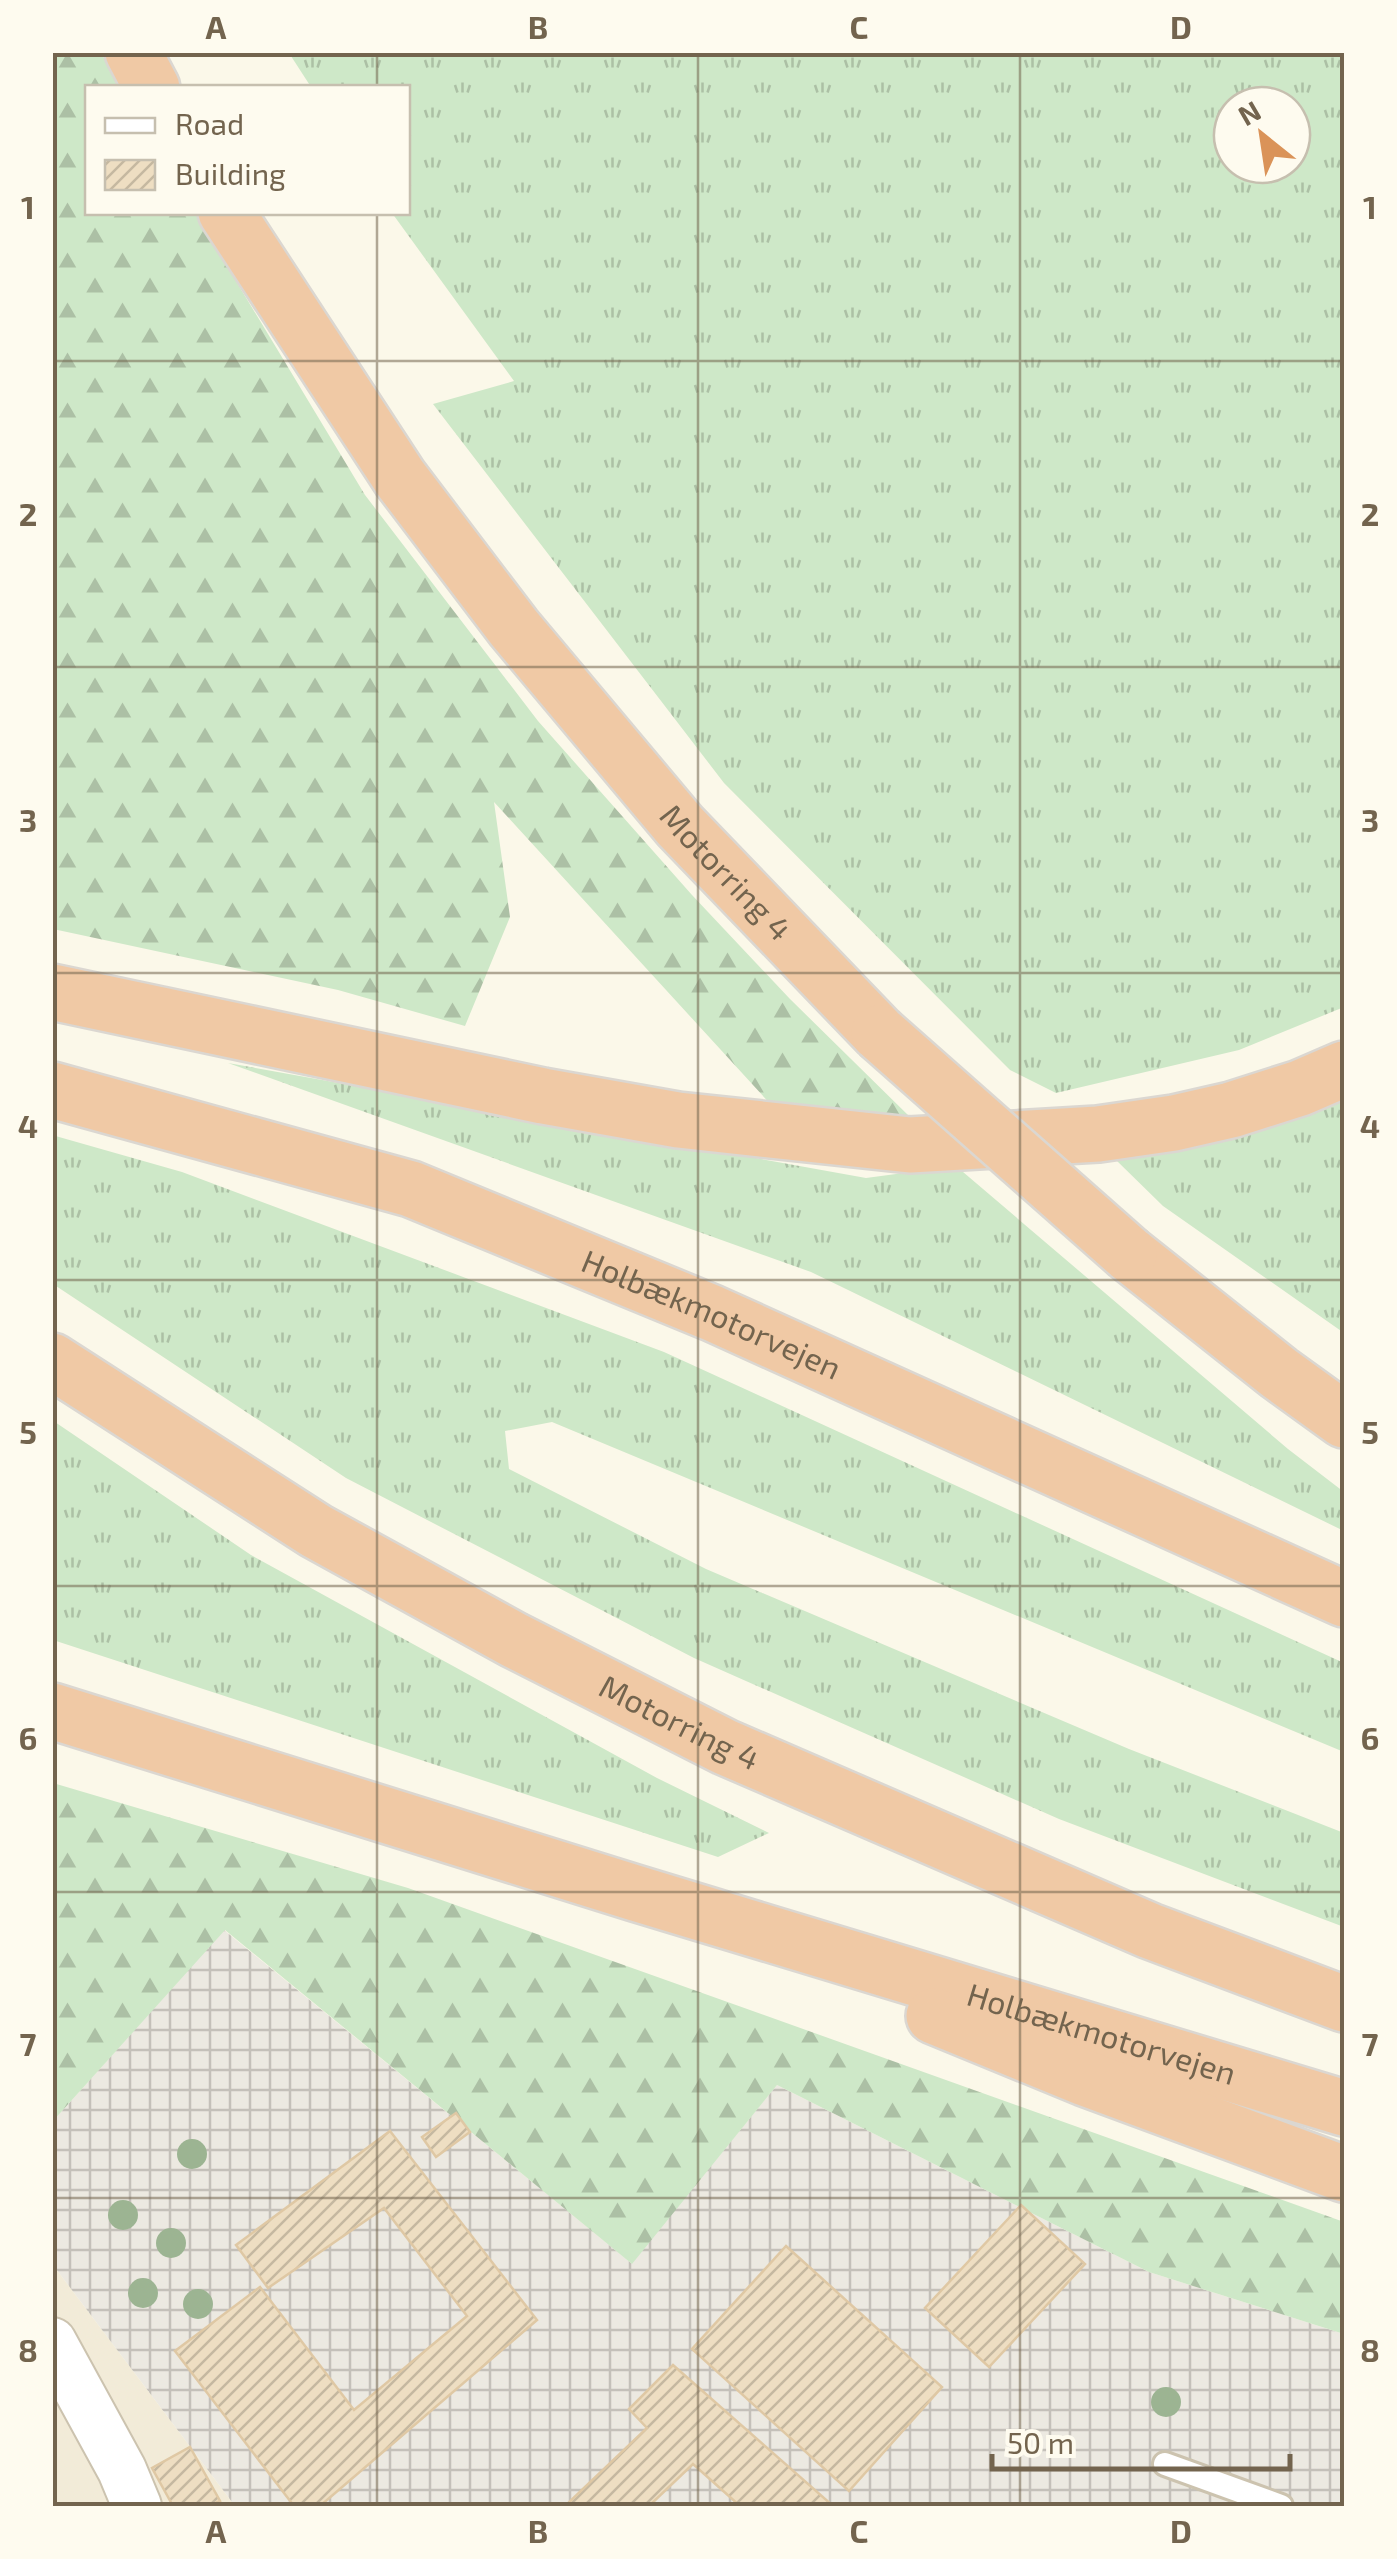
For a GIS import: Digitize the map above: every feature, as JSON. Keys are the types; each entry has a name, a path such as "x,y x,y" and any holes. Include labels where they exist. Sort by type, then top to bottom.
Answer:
{"highway":[{"path":"134,52 150,85"},
{"name":"Motorring 4","path":"228,215 400,478 514,628 680,826 879,1033 1129,1254 1344,1420"},
{"path":"52,992 562,1100 678,1120 910,1145 1098,1134 1174,1123 1232,1110 1344,1069"},
{"name":"Holbækmotorvejen","path":"52,1090 410,1189 712,1312 1344,1599"},
{"name":"Motorring 4","path":"52,1361 316,1531 514,1640 725,1747 1150,1931 1344,2004"},
{"name":"Holbækmotorvejen","path":"52,1712 1344,2108"},
{"path":"635,1893 1086,2078 1344,2174"}],"street":[{"path":"52,2342 122,2470 136,2506"}],"lane":[{"path":"1165,2464 1280,2506"}],"shaded area":[{"path":"224,1930 631,2263 777,2085 1149,2272 1344,2334 1344,2506 235,2506 53,2265 53,2121"},
{"path":"53,2265 235,2506 53,2506"}],"green space":[{"path":"53,53 101,53 121,85 85,85 85,215 196,215 365,495 538,721 692,895 910,1117 774,1108 494,802 510,917 465,1026 338,990 53,929"},
{"path":"289,53 1344,53 1344,1007 1239,1050 1056,1093 1010,1070 724,783 433,404 514,381 393,215 410,215 410,85 310,85"},
{"path":"228,1063 866,1178 956,1166 1288,1449 1344,1492 1344,1531 811,1272"},
{"path":"1344,1092 1344,1333 1163,1206 1117,1161 1235,1133"},
{"path":"52,1135 182,1172 664,1352 1344,1663 1344,1752 552,1422 505,1431 509,1469 706,1569 1129,1749 1344,1833 1344,1927 1059,1819 694,1658 346,1478 53,1284"},
{"path":"52,1420 251,1555 657,1778 769,1833 718,1857 53,1640 52,1529 57,1526 52,1524"},
{"path":"53,1783 408,1888 1344,2222 1344,2334 1149,2272 777,2085 632,2264 225,1930 53,2121"}],"building":[{"path":"456,2113 470,2132 436,2157 422,2137"},
{"path":"390,2131 537,2320 320,2506 294,2506 175,2351 260,2287 354,2410 467,2316 384,2208 268,2288 236,2245"},
{"path":"1021,2205 1085,2264 989,2367 925,2308"},
{"path":"786,2246 942,2387 849,2491 692,2349"},
{"path":"673,2365 832,2506 740,2506 693,2464 649,2506 565,2506 647,2428 629,2409"},
{"path":"190,2447 220,2501 209,2506 173,2506 152,2468"}]}
